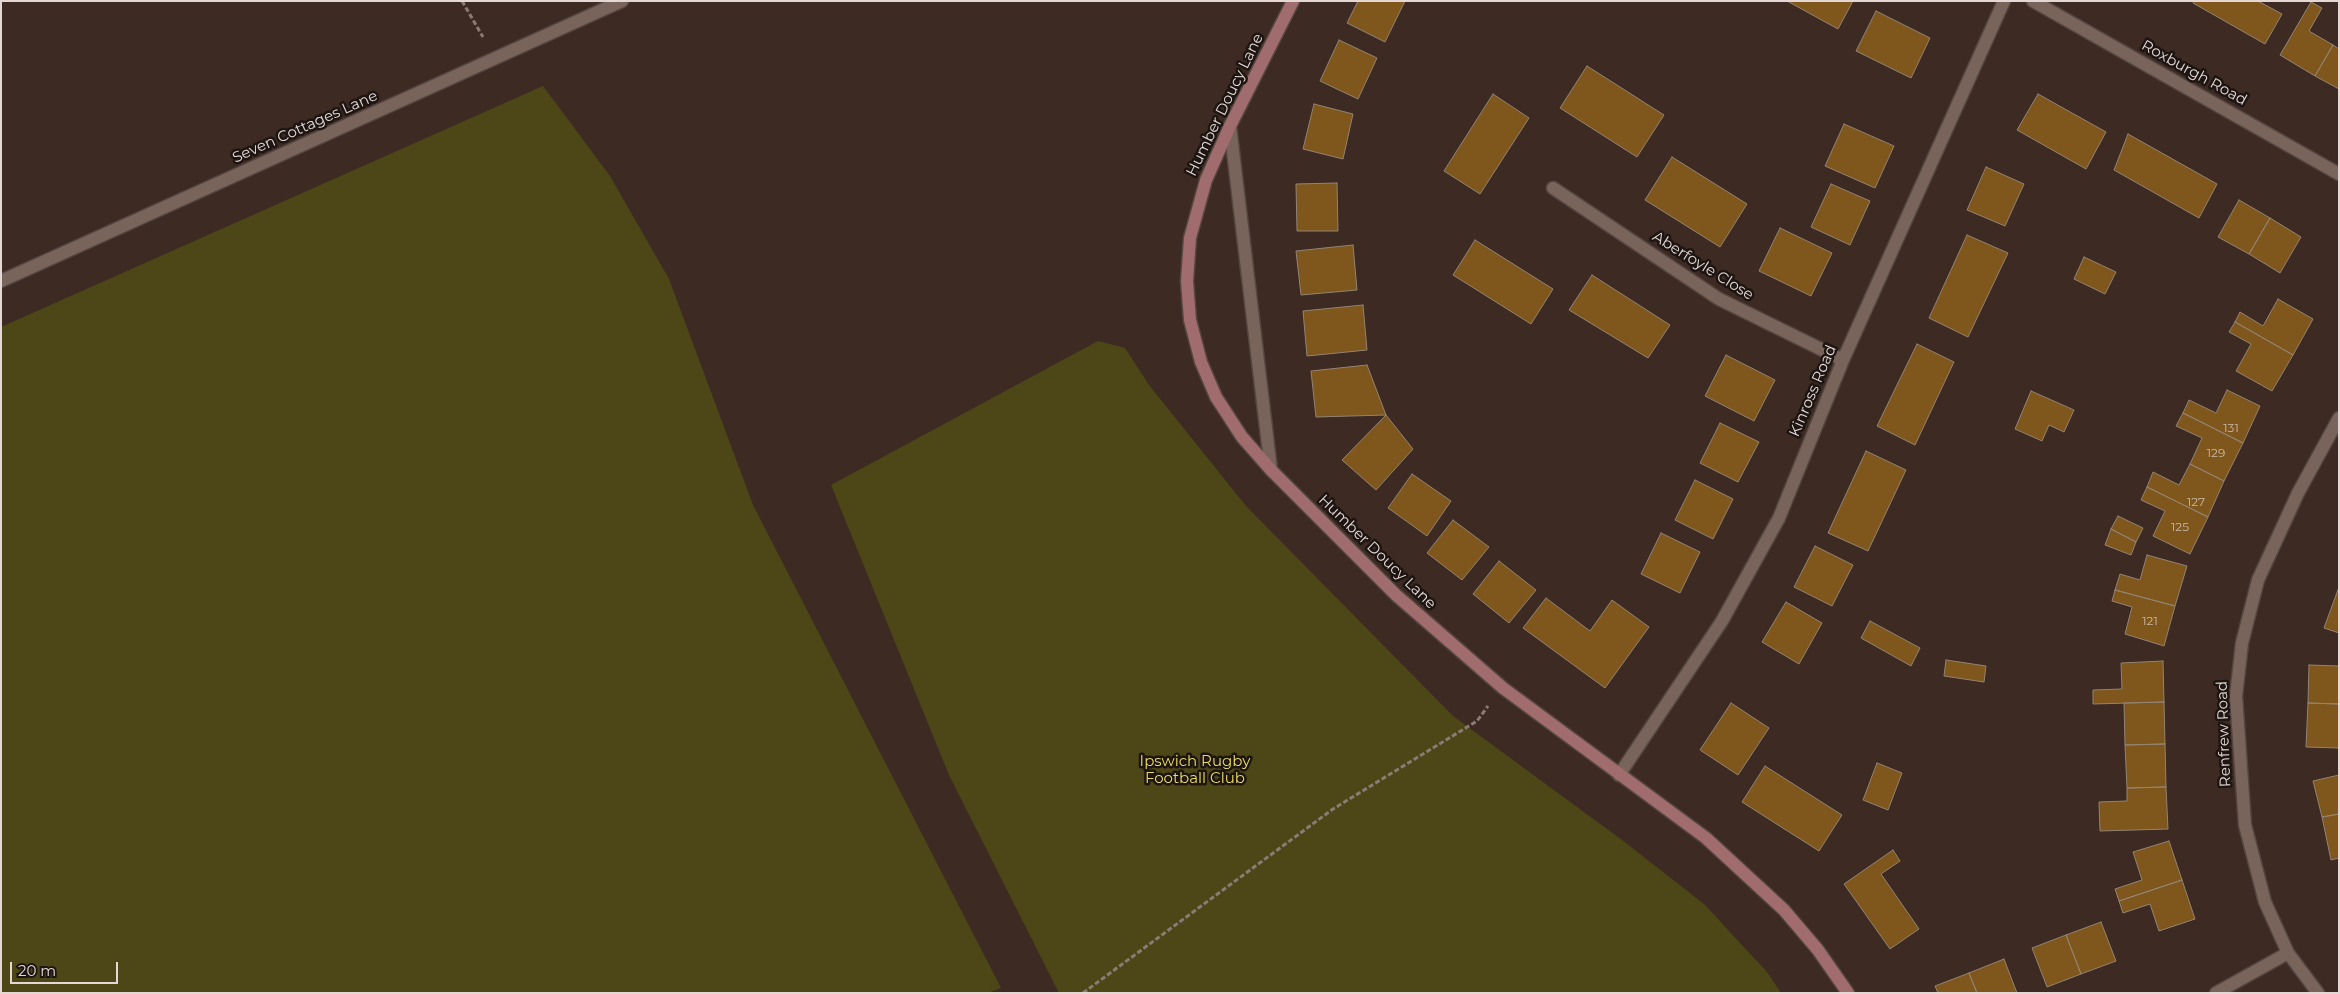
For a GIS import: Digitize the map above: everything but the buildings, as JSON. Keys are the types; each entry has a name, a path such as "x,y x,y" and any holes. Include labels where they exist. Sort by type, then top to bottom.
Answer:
{"street":[{"name":"Seven Cottages Lane","path":"1,281 622,1"},
{"name":"Humber Doucy Lane","path":"1293,1 1230,126 1206,180 1196,212 1187,258 1186,293 1190,320 1201,362 1216,397 1242,438 1270,470 1422,619 1503,688 1706,838 1784,910 1818,950 1848,993"},
{"name":"Kinross Road","path":"1619,775 1722,622 1774,527 1843,360 2004,1"},
{"name":"Roxburgh Road","path":"2033,1 2339,174"},
{"path":"1230,126 1270,470"},
{"name":"Aberfoyle Close","path":"1553,188 1719,299 1843,360"},
{"name":"Renfrew Road","path":"2318,993 2288,954 2265,902 2244,826 2236,696 2242,643 2258,580 2298,492 2339,418"},
{"path":"2216,993 2288,954"}],"path":[{"path":"462,1 496,59"},
{"path":"1083,993 1333,809 1477,721 1503,688"}],"green space":[{"path":"543,86 610,176 669,279 753,505 1001,988 988,993 1,993 1,327"},
{"name":"Ipswich Rugby Football Club","path":"1098,341 1125,348 1149,385 1246,506 1453,716 1622,840 1704,904 1767,972 1781,993 1059,993 949,775 831,485"}]}
